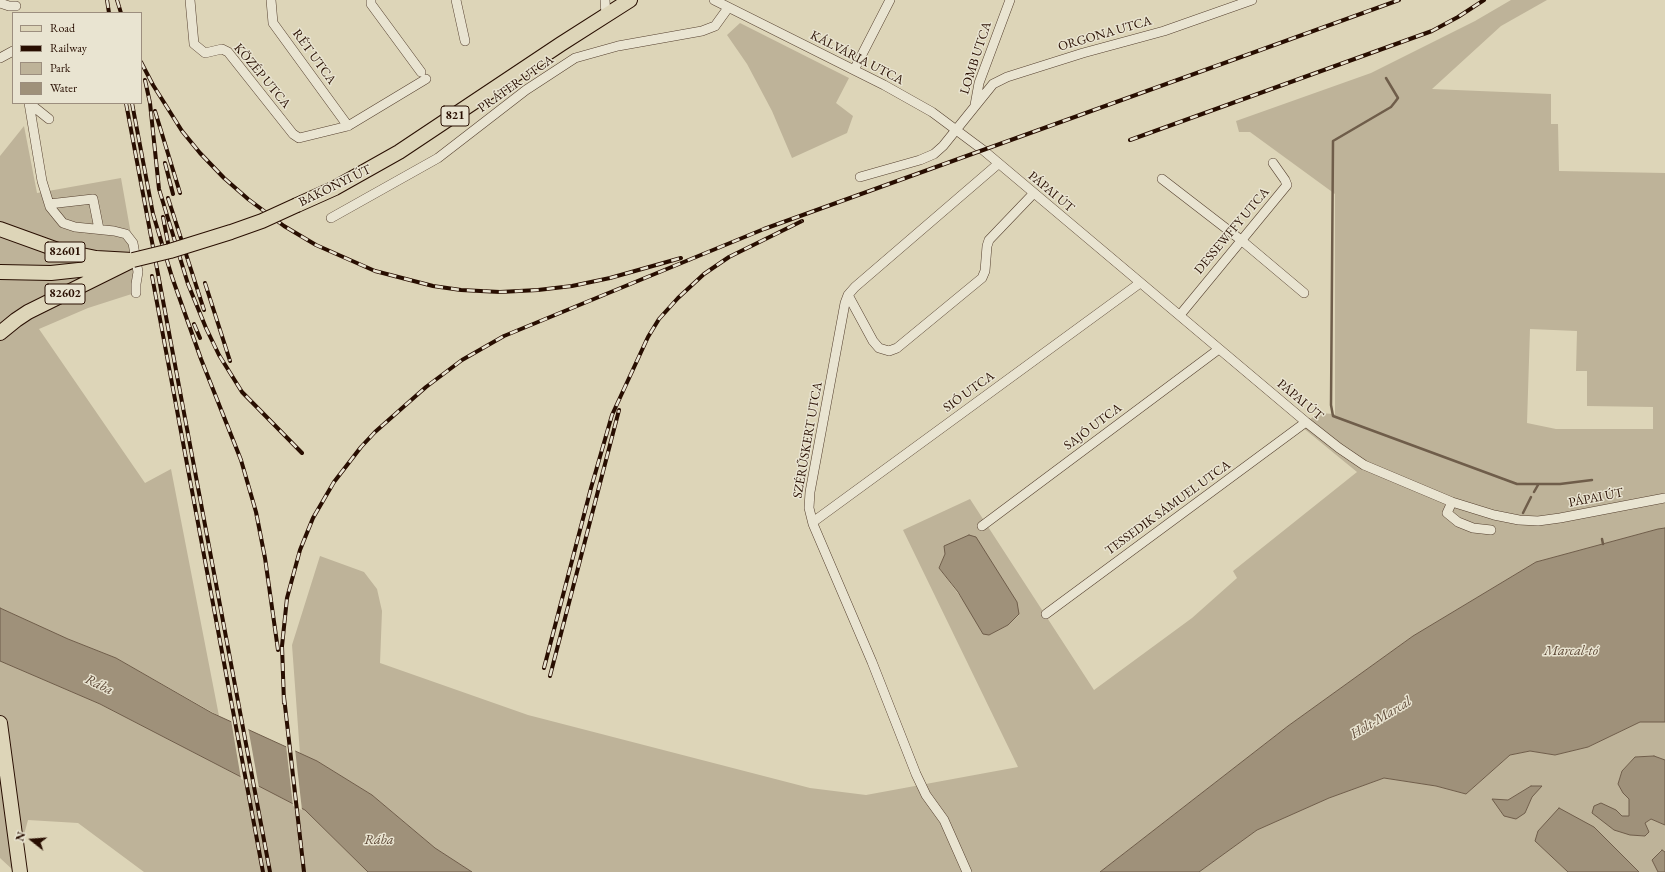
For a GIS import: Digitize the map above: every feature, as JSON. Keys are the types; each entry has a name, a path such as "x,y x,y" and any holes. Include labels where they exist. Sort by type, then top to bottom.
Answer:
{"main road":[{"name":"BAKONYI ÚT","path":"0,272 39,273 68,271 133,260 170,251 262,221 334,188 399,152 630,0"},
{"name":"82601","path":"0,229 58,250 96,258 133,260"},
{"name":"82602","path":"0,333 28,312 133,260"},
{"path":"0,723 20,872"}],"street":[{"name":"KÖZÉP UTCA","path":"190,0 194,44 205,53 222,49 228,52 292,134 299,138 348,126"},
{"name":"RÉT UTCA","path":"271,0 273,23 348,126"},
{"path":"348,126 423,75 371,4 371,0"},
{"path":"456,0 465,41"},
{"path":"605,0 606,15"},
{"name":"KÁLVÁRIA UTCA","path":"714,0 854,70 932,112 982,150"},
{"path":"854,70 890,0"},
{"name":"LOMB UTCA","path":"860,177 920,160 934,154 943,146 974,107 979,83 1010,0"},
{"name":"ORGONA UTCA","path":"974,107 993,84 1007,77 1084,53 1164,31 1252,0"},
{"path":"0,3 9,6 16,6"},
{"name":"PRÁTER UTCA","path":"331,218 438,158 526,90 575,58 618,46 702,31 715,26 728,8"},
{"path":"0,58 12,52"},
{"path":"29,104 42,181 49,204 54,213 63,223 75,228 99,229 126,234 133,243 138,272 136,293"},
{"path":"40,106 49,119"},
{"name":"PÁPAI ÚT","path":"982,150 1306,422 1339,448 1364,465 1452,502 1494,515 1519,520 1538,521 1560,518 1665,498"},
{"name":"DESSEWFFY UTCA","path":"1180,315 1287,185 1273,163"},
{"path":"998,164 855,287 848,295 879,348 889,351 897,348 982,278 985,271 987,246 989,240 1033,194"},
{"path":"1162,179 1241,240 1304,292"},
{"path":"49,204 93,198 99,229"},
{"name":"SIÓ UTCA","path":"813,522 1140,283"},
{"name":"SZÉRŰSKERT UTCA","path":"848,295 845,304 810,492 810,508 813,522 872,662 916,774 926,795 944,820 967,872"},
{"name":"SAJÓ UTCA","path":"982,526 1219,349"},
{"name":"TESSEDIK SÁMUEL UTCA","path":"1046,614 1306,422"},
{"path":"1452,502 1447,513 1458,522 1473,528 1492,530"}],"green space":[{"path":"1511,0 1547,0 1501,26 1432,89 1551,94 1551,124 1558,124 1559,171 1665,173 1665,528 1536,562 1413,636 1288,726 1100,872 472,872 435,848 372,795 317,761 300,754 292,645 320,556 364,572 377,589 382,611 380,663 528,715 810,788 866,795 1018,767 903,530 970,499 1094,690 1192,618 1237,578 1233,571 1357,472 1302,427 1317,413 1335,414 1335,194 1250,132 1239,132 1236,121 1371,73 1475,21","holes":["1530,329 1577,331 1576,371 1587,371 1587,406 1653,407 1653,429 1556,429 1527,423","945,554 1019,615 1008,625 989,635 939,568"]},
{"path":"740,23 849,78 836,103 853,116 847,133 792,158 772,111 747,64 727,35"},
{"path":"24,126 37,193 121,178 141,291 88,308 39,329 145,483 171,469 219,716 116,658 68,639 0,608 0,156"},
{"path":"0,661 100,704 305,810 368,872 144,872 78,823 28,820 14,871 0,858"},
{"path":"1640,722 1665,722 1665,760 1654,756 1635,757 1622,771 1618,784 1623,793 1629,799 1629,816 1622,816 1616,810 1630,835 1645,836 1649,832 1645,823 1651,819 1665,825 1665,852 1661,850 1652,860 1658,872 1639,872 1594,827 1535,841 1568,872 1199,872 1257,830 1329,798 1384,778 1436,786 1466,794 1510,755 1530,751 1555,755 1588,747","holes":["1531,786 1532,797 1525,813 1498,799 1508,800"]}],"water":[{"name":"Marcal-tó","path":"1665,528 1665,722 1640,722 1588,747 1555,755 1530,751 1510,755 1466,794 1436,786 1384,778 1329,798 1257,830 1199,872 1100,872 1288,726 1413,636 1536,562"},
{"path":"969,535 976,537 1017,602 1019,614 1008,625 989,635 983,634 958,592 939,568 945,554 944,546"},
{"name":"Rába","path":"0,608 68,639 116,658 212,713 317,761 372,795 435,848 472,872 368,872 305,810 100,704 0,661"},
{"path":"1654,756 1665,760 1665,825 1651,819 1645,823 1649,832 1645,836 1630,835 1614,830 1592,813 1594,806 1601,803 1616,810 1622,816 1629,816 1629,799 1623,793 1618,784 1622,771 1635,757"},
{"path":"1531,786 1542,786 1532,797 1525,813 1516,819 1504,816 1492,799 1508,800"},
{"path":"1559,808 1594,827 1639,872 1568,872 1535,841 1538,831"},
{"path":"1662,850 1665,852 1665,872 1658,872 1652,860"}],"pier":[{"path":"231,720 248,727 259,788 241,779"},
{"path":"286,745 295,749 302,810 293,806"}],"waterway":[{"path":"1386,78 1398,98 1391,107 1333,141 1331,405 1333,416 1517,484 1560,484 1592,480"},
{"path":"1534,492 1538,485"},
{"path":"1523,513 1531,497"},
{"path":"1602,539 1603,544"}],"railway":[{"path":"107,0 109,12"},
{"path":"117,0 121,12"},
{"path":"284,703 282,646 287,598 300,550 313,518 334,482 361,447 375,432 426,387 462,360 504,336 764,229 1399,0"},
{"path":"1130,140 1432,31 1458,17 1484,0"},
{"path":"142,64 153,85 182,131 200,153 224,178 248,199 284,226 316,245 375,271 433,286 461,290 500,292 572,286 610,278 681,258"},
{"path":"145,80 150,103 159,189 188,284 206,328 219,355 242,392 302,453"},
{"path":"126,104 270,872"},
{"path":"132,104 153,214 172,277 201,359 241,460 256,512 265,558 278,650"},
{"path":"155,111 180,193"},
{"path":"165,163 173,194"},
{"path":"168,198 204,310"},
{"path":"163,217 169,248"},
{"path":"544,668 591,488 612,415 648,337 659,319 678,298 704,274 729,257 802,221"},
{"path":"152,276 263,872"},
{"path":"205,283 230,361"},
{"path":"194,324 200,338"},
{"path":"550,676 619,410"},
{"path":"284,697 304,872"}],"water label":[{"name":"Holt-Marcal","path":"1381,718"}]}
